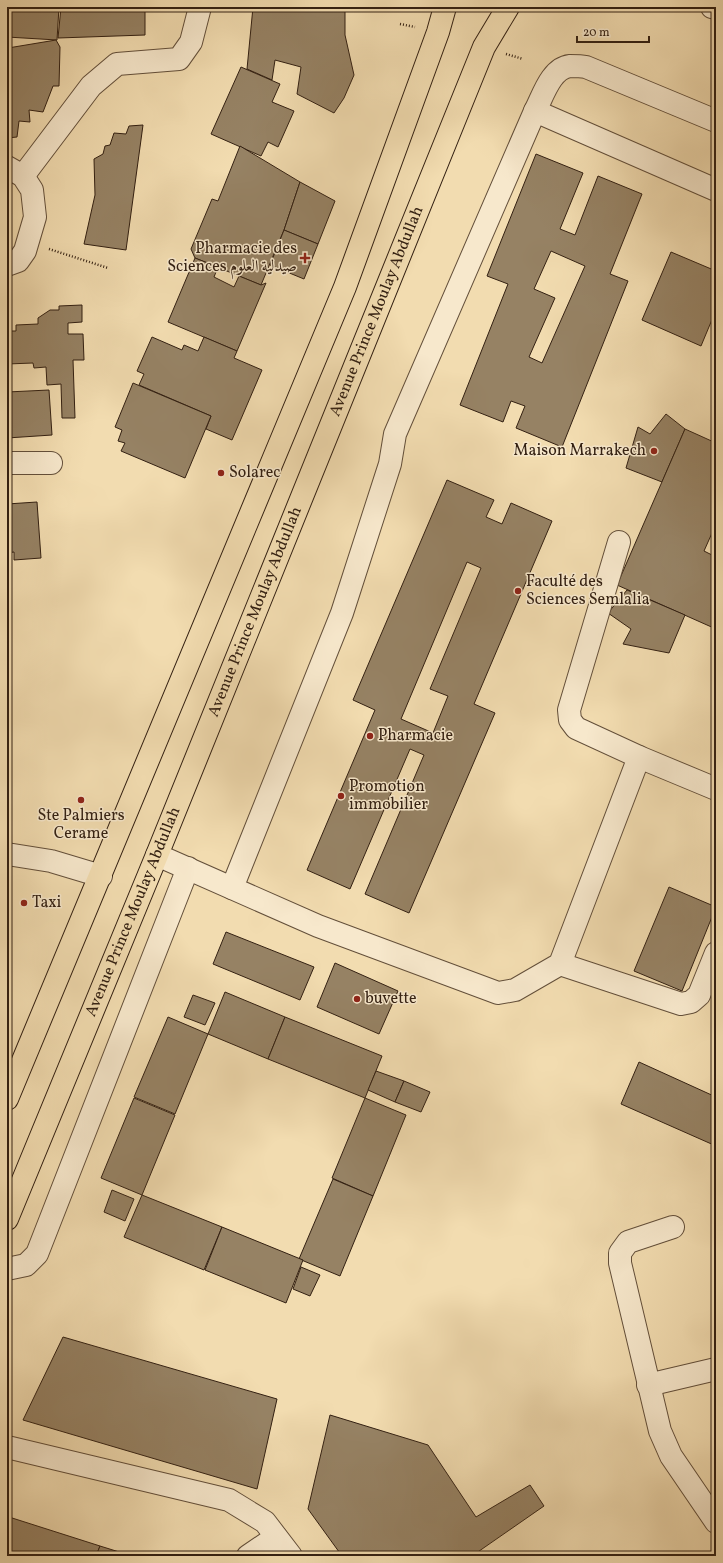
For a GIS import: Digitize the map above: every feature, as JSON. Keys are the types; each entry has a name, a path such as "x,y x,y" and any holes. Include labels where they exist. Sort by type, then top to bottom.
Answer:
{"main road":[{"path":"7,1099 345,288 438,32 445,7"},
{"name":"Avenue Prince Moulay Abdullah","path":"7,1220 157,855 484,47 508,7"}],"street":[{"path":"7,265 18,261 25,251 35,217 32,190 15,172 91,86 117,64 179,59 191,42 200,7"},
{"path":"712,7 716,8"},
{"path":"232,888 342,612 390,464 395,434 535,111 552,79 559,71 569,66 586,66 716,121"},
{"path":"535,111 716,190"},
{"path":"7,463 50,463"},
{"path":"619,542 569,710 570,720 576,728 639,757 716,789"},
{"path":"157,855 318,926 498,994 515,990 560,964 639,757"},
{"path":"7,854 51,861 101,876"},
{"path":"7,1269 26,1265 37,1254 188,868"},
{"path":"560,964 681,1004 691,1002 698,994 716,953"},
{"path":"673,1227 628,1242 620,1253 620,1263 660,1431 671,1456 716,1522"},
{"path":"648,1385 716,1369"},
{"path":"7,1447 229,1500 265,1522 291,1556"},
{"path":"248,1556 276,1537"}],"path":[{"path":"28,242 108,268"}],"building":[{"path":"7,7 59,7 57,40 7,37"},
{"path":"61,7 145,7 145,35 58,38"},
{"path":"253,7 345,7 345,35 354,75 344,98 334,113 297,94 301,67 275,60 272,80 247,69"},
{"path":"56,40 60,47 59,86 53,86 43,112 29,110 30,122 19,121 17,137 7,138 8,48"},
{"path":"241,67 280,84 272,102 294,111 278,147 268,142 261,156 211,134"},
{"path":"143,125 126,250 84,244 95,195 94,159 103,154 105,146 110,145 114,133 126,134 129,126"},
{"path":"240,146 300,182 284,230 261,285 195,258 191,249 212,199 218,201"},
{"path":"536,154 583,173 560,229 575,235 598,176 642,194 610,274 628,281 562,447 516,428 525,406 511,401 503,422 460,405 508,284 487,276","holes":["551,251 585,266 542,363 529,357 555,298 534,289"]},
{"path":"300,182 335,201 318,244 284,230"},
{"path":"7,200 10,200 10,261 7,261"},
{"path":"284,230 318,244 304,279 270,265"},
{"path":"671,252 716,271 716,310 701,346 642,320"},
{"path":"195,258 218,267 214,277 234,287 239,276 261,285 266,283 237,351 168,322"},
{"path":"82,305 82,322 68,323 68,334 83,334 84,360 73,360 75,418 62,418 61,384 47,385 46,367 34,368 33,363 7,364 7,331 16,331 16,325 38,324 38,318 50,310 59,310 59,306"},
{"path":"152,337 182,350 184,345 198,351 204,337 237,351 234,358 262,370 232,440 206,429 211,416 139,385 144,374 137,371"},
{"path":"133,383 211,416 185,478 121,451 125,443 118,441 122,430 115,427"},
{"path":"49,390 52,435 7,438 7,392"},
{"name":"Maison Marrakech","path":"666,414 685,429 662,482 626,468 638,427 650,434"},
{"path":"685,429 716,443 716,524 704,551 716,557 716,629 617,585"},
{"path":"447,480 494,500 486,517 502,524 511,503 552,521 474,704 495,713 409,913 365,894 424,755 410,749 350,889 307,870 375,710 353,700","holes":["467,562 481,568 430,689 448,696 433,733 401,719"]},
{"path":"37,502 41,558 14,560 14,552 7,553 7,504"},
{"path":"627,590 685,615 669,653 623,644 631,629 608,613"},
{"path":"669,887 716,907 682,991 634,971"},
{"path":"226,932 314,967 300,1000 213,964"},
{"name":"buvette","path":"335,963 398,991 379,1034 317,1007"},
{"path":"225,992 285,1017 268,1059 208,1034"},
{"path":"193,995 215,1003 205,1025 184,1017"},
{"path":"168,1017 208,1034 175,1114 134,1097"},
{"path":"285,1017 382,1056 365,1098 268,1059"},
{"path":"639,1062 716,1097 716,1146 621,1104"},
{"path":"376,1071 404,1081 395,1102 368,1090"},
{"path":"404,1081 430,1092 421,1112 395,1102"},
{"path":"134,1098 175,1115 142,1195 101,1178"},
{"path":"365,1098 406,1115 373,1196 332,1178"},
{"path":"333,1179 373,1196 340,1276 299,1259"},
{"path":"112,1190 134,1199 125,1221 104,1212"},
{"path":"142,1195 222,1227 204,1270 124,1237"},
{"path":"222,1227 303,1260 286,1303 205,1270"},
{"path":"301,1267 320,1275 310,1296 293,1289"},
{"path":"63,1337 277,1399 257,1489 23,1420"},
{"path":"330,1415 428,1445 476,1517 530,1485 544,1506 472,1556 342,1556 308,1509"},
{"path":"9,1517 100,1546 96,1556 7,1556 7,1522"},
{"path":"100,1546 132,1556 96,1556"}],"place":[{"name":"Pharmacie des Sciences صيدلية العلوم","path":"305,258"},
{"name":"Maison Marrakech","path":"654,451"},
{"name":"Solarec","path":"221,473"},
{"name":"Faculté des Sciences Semlalia","path":"518,591"},
{"name":"Pharmacie","path":"370,736"},
{"name":"Promotion immobilier","path":"341,796"},
{"name":"Ste Palmiers Cerame","path":"81,800"},
{"name":"Taxi","path":"24,903"},
{"name":"buvette","path":"357,999"}]}
